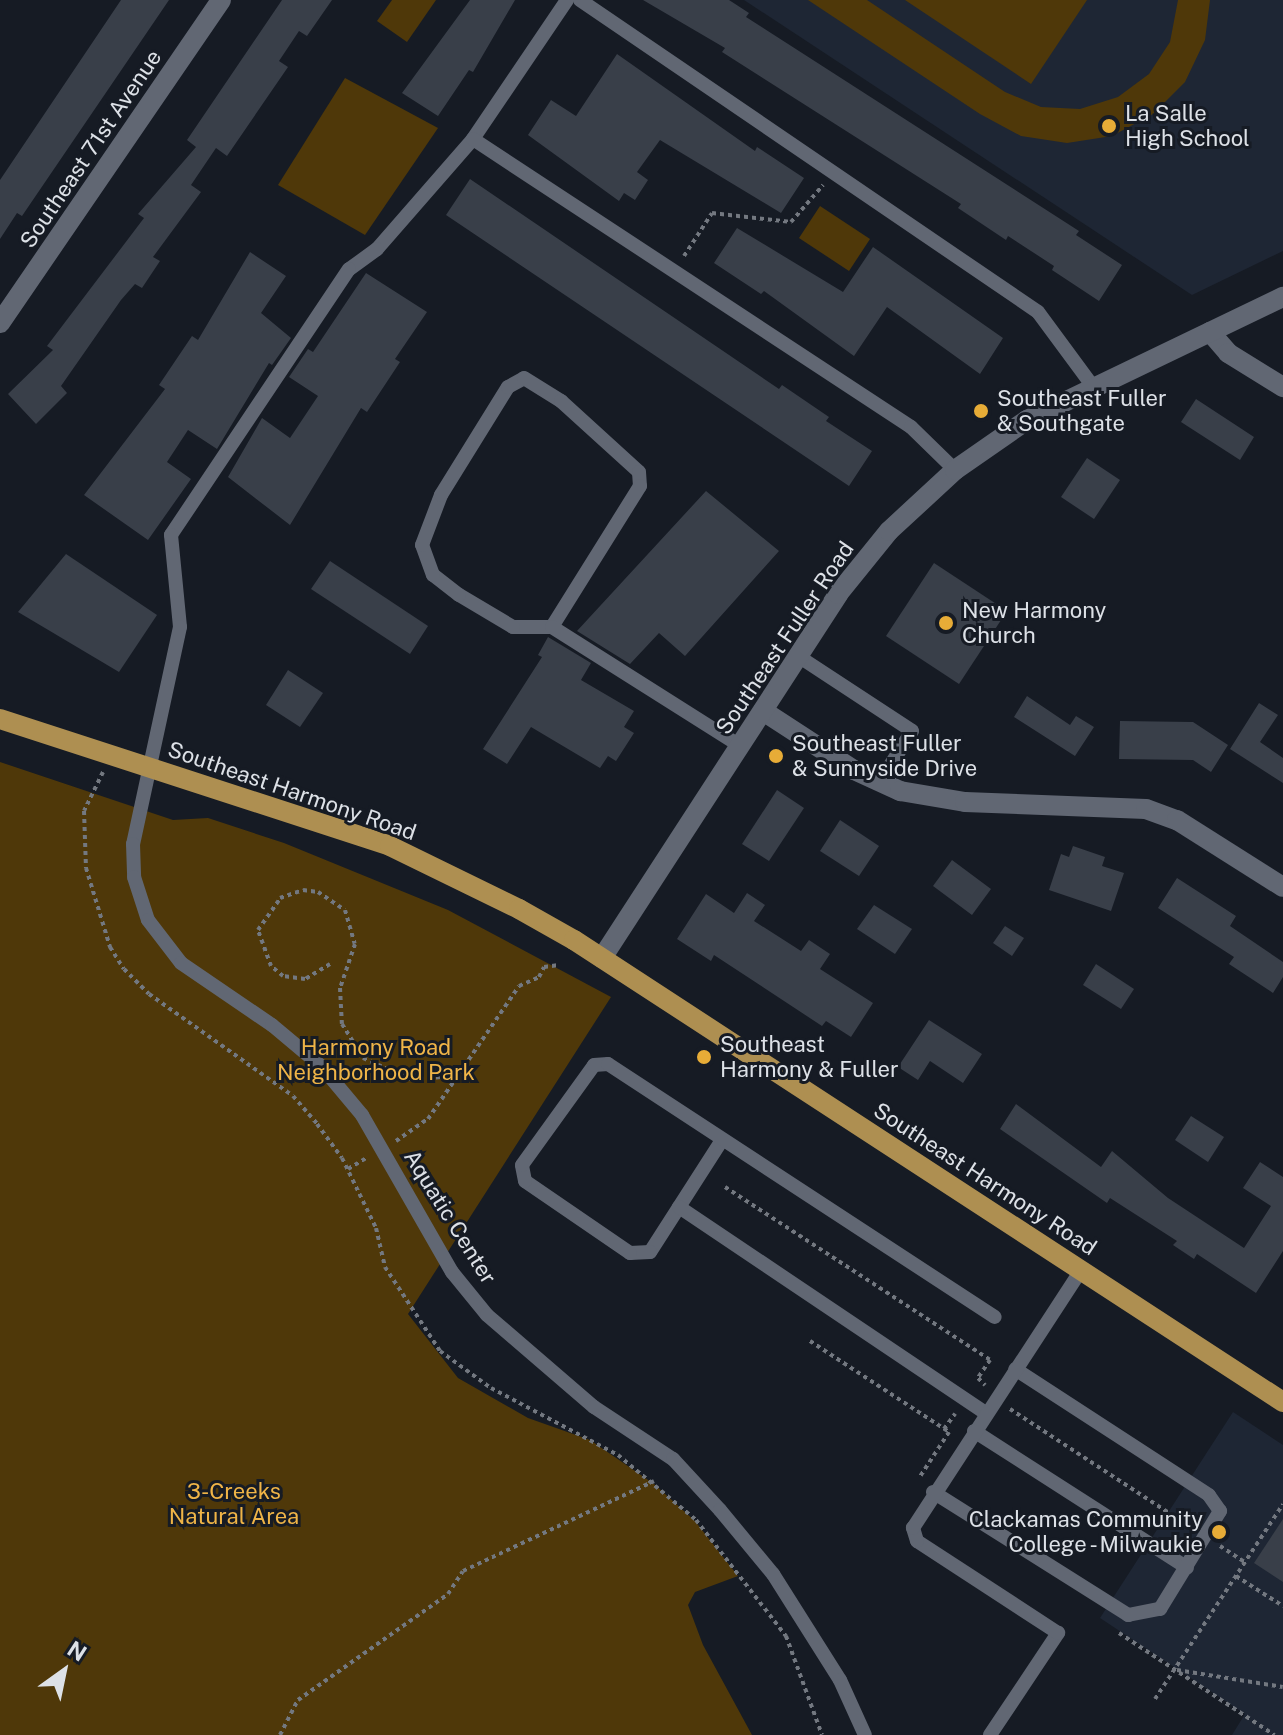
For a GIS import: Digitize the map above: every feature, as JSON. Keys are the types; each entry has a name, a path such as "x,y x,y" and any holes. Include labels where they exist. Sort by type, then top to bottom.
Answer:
{"main road":[{"name":"Southeast Harmony Road","path":"0,719 390,846 519,909 602,958 1283,1402"}],"street":[{"name":"Southeast 71st Avenue","path":"0,323 221,0"},
{"name":"Southeast Fuller Road","path":"602,958 861,564 955,470 1027,420 1283,297"},
{"path":"1210,332 1228,353 1283,387"},
{"path":"763,711 879,783 927,799 1146,809 1177,820 1283,887"}],"lane":[{"name":"Aquatic Center","path":"567,0 473,139 377,249 349,269 171,535 180,627 133,844 134,877 160,941 208,985 272,1025 321,1066 362,1115 452,1272 487,1315 584,1399 673,1459 720,1510 773,1574 840,1680 865,1735"},
{"path":"580,0 1038,312 1094,388"},
{"path":"473,139 911,427 955,470"},
{"path":"552,627 640,486 639,472 561,401 524,378 508,387 441,495 422,545 433,575 459,595 513,627 552,627 740,746"},
{"path":"798,656 912,731 879,783"},
{"path":"722,1140 650,1252 630,1253 525,1181 522,1165 594,1065 608,1064 995,1317"},
{"path":"679,1207 986,1413"},
{"path":"990,1735 1058,1633 917,1541 917,1516 1081,1270"},
{"path":"933,1492 1128,1615 1160,1609 1220,1511 1209,1495 1015,1369"},
{"path":"974,1431 1187,1568"}],"path":[{"path":"674,272 712,213 791,222 834,173"},
{"path":"330,964 305,979 283,976 271,966 258,930 280,898 303,890 318,892 345,910 355,944 340,988 342,1024 363,1058 412,1080 441,1077 466,1064"},
{"path":"348,1169 428,1119 519,986 539,977 544,967 559,965"},
{"path":"725,1187 990,1360 978,1378 985,1385"},
{"path":"810,1341 949,1432 917,1481"},
{"path":"944,1429 958,1408"},
{"path":"1009,1408 1192,1528"},
{"path":"280,1735 298,1700 448,1594 463,1571 654,1481"},
{"path":"1155,1699 1283,1504"},
{"path":"1218,1545 1245,1562"},
{"path":"1236,1576 1283,1606"},
{"path":"1174,1670 1283,1687"},
{"path":"1174,1670 1274,1735"}],"shaded area":[{"name":"La Salle High School","path":"744,0 1283,0 1283,251 1192,295"},
{"name":"Clackamas Community College - Milwaukie","path":"1233,1412 1283,1445 1283,1735 1232,1735 1245,1714 1100,1618"}],"green space":[{"path":"392,0 436,0 407,42 377,21"},
{"path":"808,0 867,0 1005,92 1041,107 1080,109 1118,97 1149,74 1170,42 1178,0 1210,0 1205,40 1185,82 1153,114 1112,136 1067,143 1021,136 980,114"},
{"path":"905,0 1087,0 1031,84"},
{"path":"345,78 438,128 365,235 278,185"},
{"path":"820,206 870,239 849,271 799,238"},
{"name":"3-Creeks Natural Area","path":"0,762 173,820 208,818 284,843 448,910 611,997 408,1314 458,1378 528,1418 590,1440 654,1484 695,1521 738,1576 695,1592 688,1605 703,1645 752,1735 0,1735"}],"building":[{"path":"121,0 169,0 22,216 17,213 0,239 0,180"},
{"path":"282,0 332,0 307,36 299,31 279,61 288,67 227,156 216,148 191,185 201,192 153,257 160,261 142,288 135,284 121,300 61,386 67,393 36,424 8,394 53,350 47,346 144,218 138,214 196,147 187,140"},
{"path":"470,0 515,0 473,72 469,70 438,116 402,93"},
{"path":"643,0 729,0 749,13 746,17 1079,231 1076,235 1122,265 1099,301 1052,270 1054,266 1008,236 1006,240 958,208 961,204 722,52 725,48"},
{"path":"617,54 755,151 757,147 804,178 781,213 660,140 637,172 648,180 635,200 624,193 619,201 528,135 551,100 576,116"},
{"path":"470,179 779,389 782,385 829,417 826,421 872,451 849,486 446,215"},
{"path":"737,228 843,292 873,247 1003,338 980,374 887,307 854,356 764,291 761,294 714,263"},
{"path":"250,252 286,276 261,313 291,338 272,365 269,363 217,449 188,430 167,462 191,479 148,540 84,495 165,389 159,385 192,336 198,340"},
{"path":"366,273 427,312 395,359 400,362 367,412 361,408 290,525 228,477 262,418 290,438 318,396 289,377 308,349 313,352"},
{"path":"1196,399 1254,437 1240,460 1181,422"},
{"path":"1087,458 1120,480 1094,519 1061,497"},
{"path":"706,491 779,551 685,656 659,633 630,664 577,631"},
{"path":"66,554 157,615 119,672 18,612"},
{"path":"330,561 428,626 410,654 311,589"},
{"name":"New Harmony Church","path":"934,563 1007,611 959,684 886,636"},
{"path":"548,637 591,663 581,680 634,711 624,727 634,733 616,761 608,756 600,768 531,727 507,764 483,749 542,657 538,655"},
{"path":"288,670 323,693 300,727 266,705"},
{"path":"1027,696 1070,725 1076,716 1094,727 1075,756 1014,717"},
{"path":"1259,703 1278,715 1260,742 1283,758 1283,783 1230,749"},
{"path":"1120,721 1193,722 1228,745 1211,772 1193,760 1119,759"},
{"path":"777,790 804,808 769,861 742,844"},
{"path":"840,820 879,846 859,876 820,851"},
{"path":"1073,846 1105,857 1102,866 1124,873 1111,911 1049,890 1061,854 1069,857"},
{"path":"952,860 991,889 972,915 933,886"},
{"path":"1177,878 1236,916 1230,926 1283,962 1283,977 1273,993 1229,964 1234,957 1158,908"},
{"path":"747,893 765,905 754,921 801,951 809,940 830,954 820,969 873,1003 851,1037 826,1021 822,1026 714,955 711,961 677,939 706,894 734,913"},
{"path":"874,905 912,929 895,954 857,929"},
{"path":"1005,926 1024,938 1012,956 993,943"},
{"path":"1096,964 1134,989 1121,1009 1083,985"},
{"path":"929,1020 982,1054 963,1083 930,1061 918,1080 898,1067"},
{"path":"1016,1104 1101,1167 1112,1151 1168,1198 1244,1248 1271,1206 1243,1188 1260,1162 1283,1177 1283,1251 1256,1293 1197,1254 1194,1259 1173,1245 1177,1241 1110,1198 1107,1203 1000,1129"},
{"path":"1191,1116 1224,1137 1208,1162 1175,1140"},
{"path":"1283,1519 1283,1582 1254,1563"}],"place":[{"name":"La Salle High School","path":"1109,126"},
{"name":"Southeast Fuller & Southgate","path":"981,411"},
{"name":"New Harmony Church","path":"946,623"},
{"name":"Southeast Fuller & Sunnyside Drive","path":"776,756"},
{"name":"Southeast Harmony & Fuller","path":"704,1057"},
{"name":"Clackamas Community College - Milwaukie","path":"1219,1532"}],"park label":[{"name":"Harmony Road Neighborhood Park","path":"376,1060"}]}
